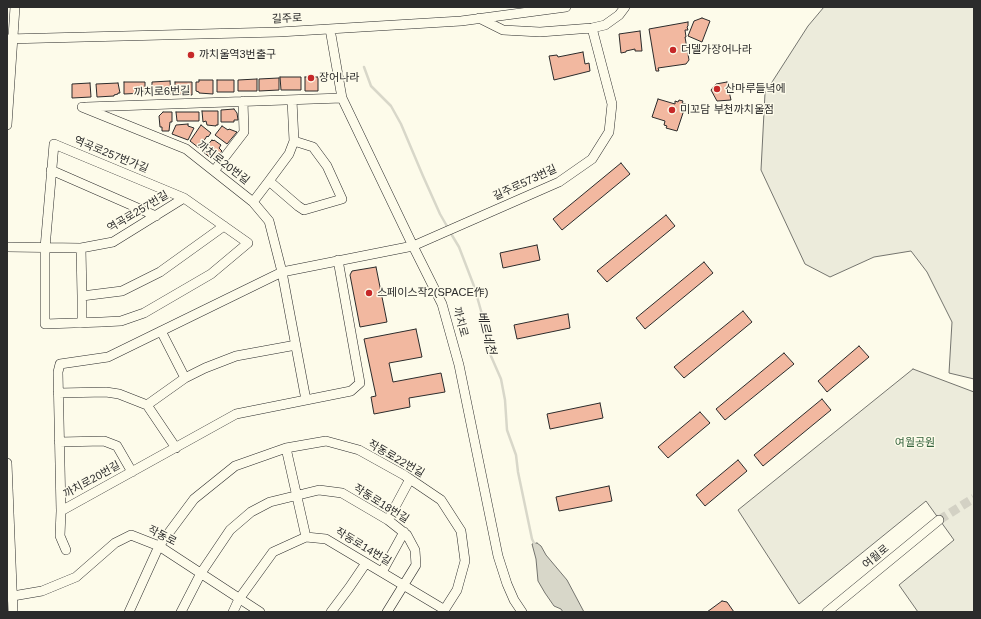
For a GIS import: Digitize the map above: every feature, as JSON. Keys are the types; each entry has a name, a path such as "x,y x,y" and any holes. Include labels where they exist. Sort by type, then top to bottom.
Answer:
{"street":[{"path":"7,125 10,39 15,7"},
{"name":"길주로","path":"10,39 279,32 461,20 566,7"},
{"path":"479,18 503,30 540,32 592,28 605,25 619,15 625,7"},
{"name":"길주로573번길","path":"413,246 559,182 592,159 609,132 612,104 592,28"},
{"name":"까치로","path":"330,29 342,98 442,304 459,365 498,556 507,584 514,600 522,612"},
{"name":"까치로6번길","path":"82,108 342,98"},
{"path":"253,202 288,154 294,141 292,100"},
{"path":"214,172 244,132 243,101"},
{"name":"까치로20번길","path":"82,108 186,150 253,202 269,221 282,272 306,400 236,414 61,511 58,393 58,372 60,364 108,357 282,272 413,246"},
{"path":"269,181 304,210 342,199 327,166 313,147 294,141"},
{"name":"역곡로257번가길","path":"54,144 184,198 248,243 211,274 144,313 121,321 45,324 45,248 52,170 54,144"},
{"path":"52,170 156,216"},
{"name":"역곡로257번길","path":"7,248 81,248 113,242 184,198"},
{"path":"82,296 122,291 160,272 224,226"},
{"path":"81,248 82,323"},
{"path":"306,400 351,391 360,382 338,260"},
{"path":"161,330 185,378"},
{"path":"147,405 185,378 236,356 296,345"},
{"path":"58,393 106,392 119,394 147,405 176,448"},
{"name":"까치로20번길","path":"60,442 104,441 117,446 132,472"},
{"name":"작동로22번길","path":"129,612 159,546 194,499 235,466 286,448 326,442 358,450 410,479 441,500 461,531 465,561 457,590 444,611"},
{"path":"286,448 306,537"},
{"path":"7,463 9,597 13,612"},
{"path":"388,520 410,479"},
{"name":"작동로18번길","path":"181,612 201,573 230,530 251,512 270,502 296,494 319,490 342,493 388,520 407,534 415,550 416,565 388,612"},
{"path":"61,511 60,536 66,550"},
{"name":"여월로","path":"827,612 939,520"},
{"path":"382,572 404,532"},
{"name":"작동로","path":"9,597 42,591 76,577 115,543 131,535 159,546 260,612"},
{"name":"작동로14번길","path":"233,612 239,599 273,552 306,537 326,538 444,611"},
{"path":"331,612 366,563"}],"green space":[{"path":"824,7 974,7 974,379 949,373 952,322 927,272 911,251 874,257 830,277 805,264 761,170 765,93 808,26"},
{"name":"여월공원","path":"913,369 974,392 974,612 918,612 899,585 954,540 926,501 799,604 738,510"}],"shaded area":[{"path":"537,543 541,546 546,555 567,580 584,612 563,612 561,609 554,606 545,593 538,581 536,559 532,544"}],"building":[{"path":"702,18 710,21 702,42 688,36 694,21"},
{"path":"688,22 688,30 685,30 685,37 689,60 686,64 658,68 659,71 656,71 649,29"},
{"path":"640,31 642,51 635,51 635,49 621,53 619,34"},
{"path":"583,52 585,64 589,63 590,71 554,80 549,56 557,55 558,57"},
{"path":"280,77 301,77 301,90 281,90"},
{"path":"305,77 318,77 318,91 305,91"},
{"path":"279,78 279,90 259,91 259,79"},
{"path":"257,79 257,91 238,91 238,80"},
{"path":"199,80 213,80 213,94 199,93 196,91 196,82 199,82"},
{"path":"217,80 234,80 234,92 217,92"},
{"path":"170,81 171,94 152,95 152,82"},
{"path":"124,82 145,82 145,93 124,94"},
{"path":"175,82 192,82 192,95 175,94"},
{"path":"727,82 731,100 717,101 711,90 716,84"},
{"path":"90,83 91,97 72,98 72,84"},
{"path":"118,83 120,93 114,96 97,97 96,84"},
{"path":"658,99 675,104 675,101 678,102 679,100 686,104 677,131 666,128 667,126 664,125 665,121 652,117"},
{"path":"234,109 237,113 238,120 234,120 234,122 221,122 221,110"},
{"path":"202,111 218,111 218,125 207,125 206,121 203,122"},
{"path":"163,112 172,112 172,122 170,122 169,131 162,131 162,127 160,127 159,116"},
{"path":"176,112 199,112 199,121 177,121"},
{"path":"188,124 188,126 194,128 188,140 172,134 176,125"},
{"path":"201,125 211,133 208,137 207,136 199,148 190,141"},
{"path":"222,126 228,130 237,132 227,144 215,135"},
{"path":"212,140 221,145 219,148 222,151 216,158 212,159 202,151"},
{"path":"621,163 630,174 562,230 553,219"},
{"path":"666,215 675,226 607,282 597,271"},
{"path":"537,245 540,260 503,268 500,253"},
{"path":"704,262 713,273 645,329 636,318"},
{"path":"376,267 387,322 360,327 350,275 352,271"},
{"path":"743,311 752,322 684,378 674,367"},
{"path":"568,314 570,328 517,339 514,325"},
{"path":"416,329 422,357 389,363 393,382 441,373 445,392 409,398 410,407 374,414 371,397 376,396 364,339"},
{"path":"859,346 869,357 827,392 818,381"},
{"path":"784,353 794,364 725,420 716,409"},
{"path":"822,399 831,410 763,466 754,455"},
{"path":"600,403 603,418 550,429 547,414"},
{"path":"700,412 710,423 668,458 658,447"},
{"path":"738,460 747,471 705,506 696,495"},
{"path":"609,486 612,501 559,511 556,497"},
{"path":"722,601 727,602 734,612 707,612"}],"waterway":[{"name":"베르네천","path":"364,67 371,86 391,106 401,124 440,214 448,228"},
{"name":"베르네천","path":"450,232 459,247 474,286 485,325 487,347 501,379 505,400 507,430 516,455 518,472 532,539 535,545"}],"tunnel":[{"path":"939,520 974,498"}],"place":[{"name":"더델가장어나라","path":"673,50"},
{"name":"까치울역3번출구","path":"191,55"},
{"name":"장어나라","path":"311,78"},
{"name":"산마루들녘에","path":"717,89"},
{"name":"미꼬담 부천까치울점","path":"672,110"},
{"name":"스페이스작2(SPACE作)","path":"369,293"}]}
